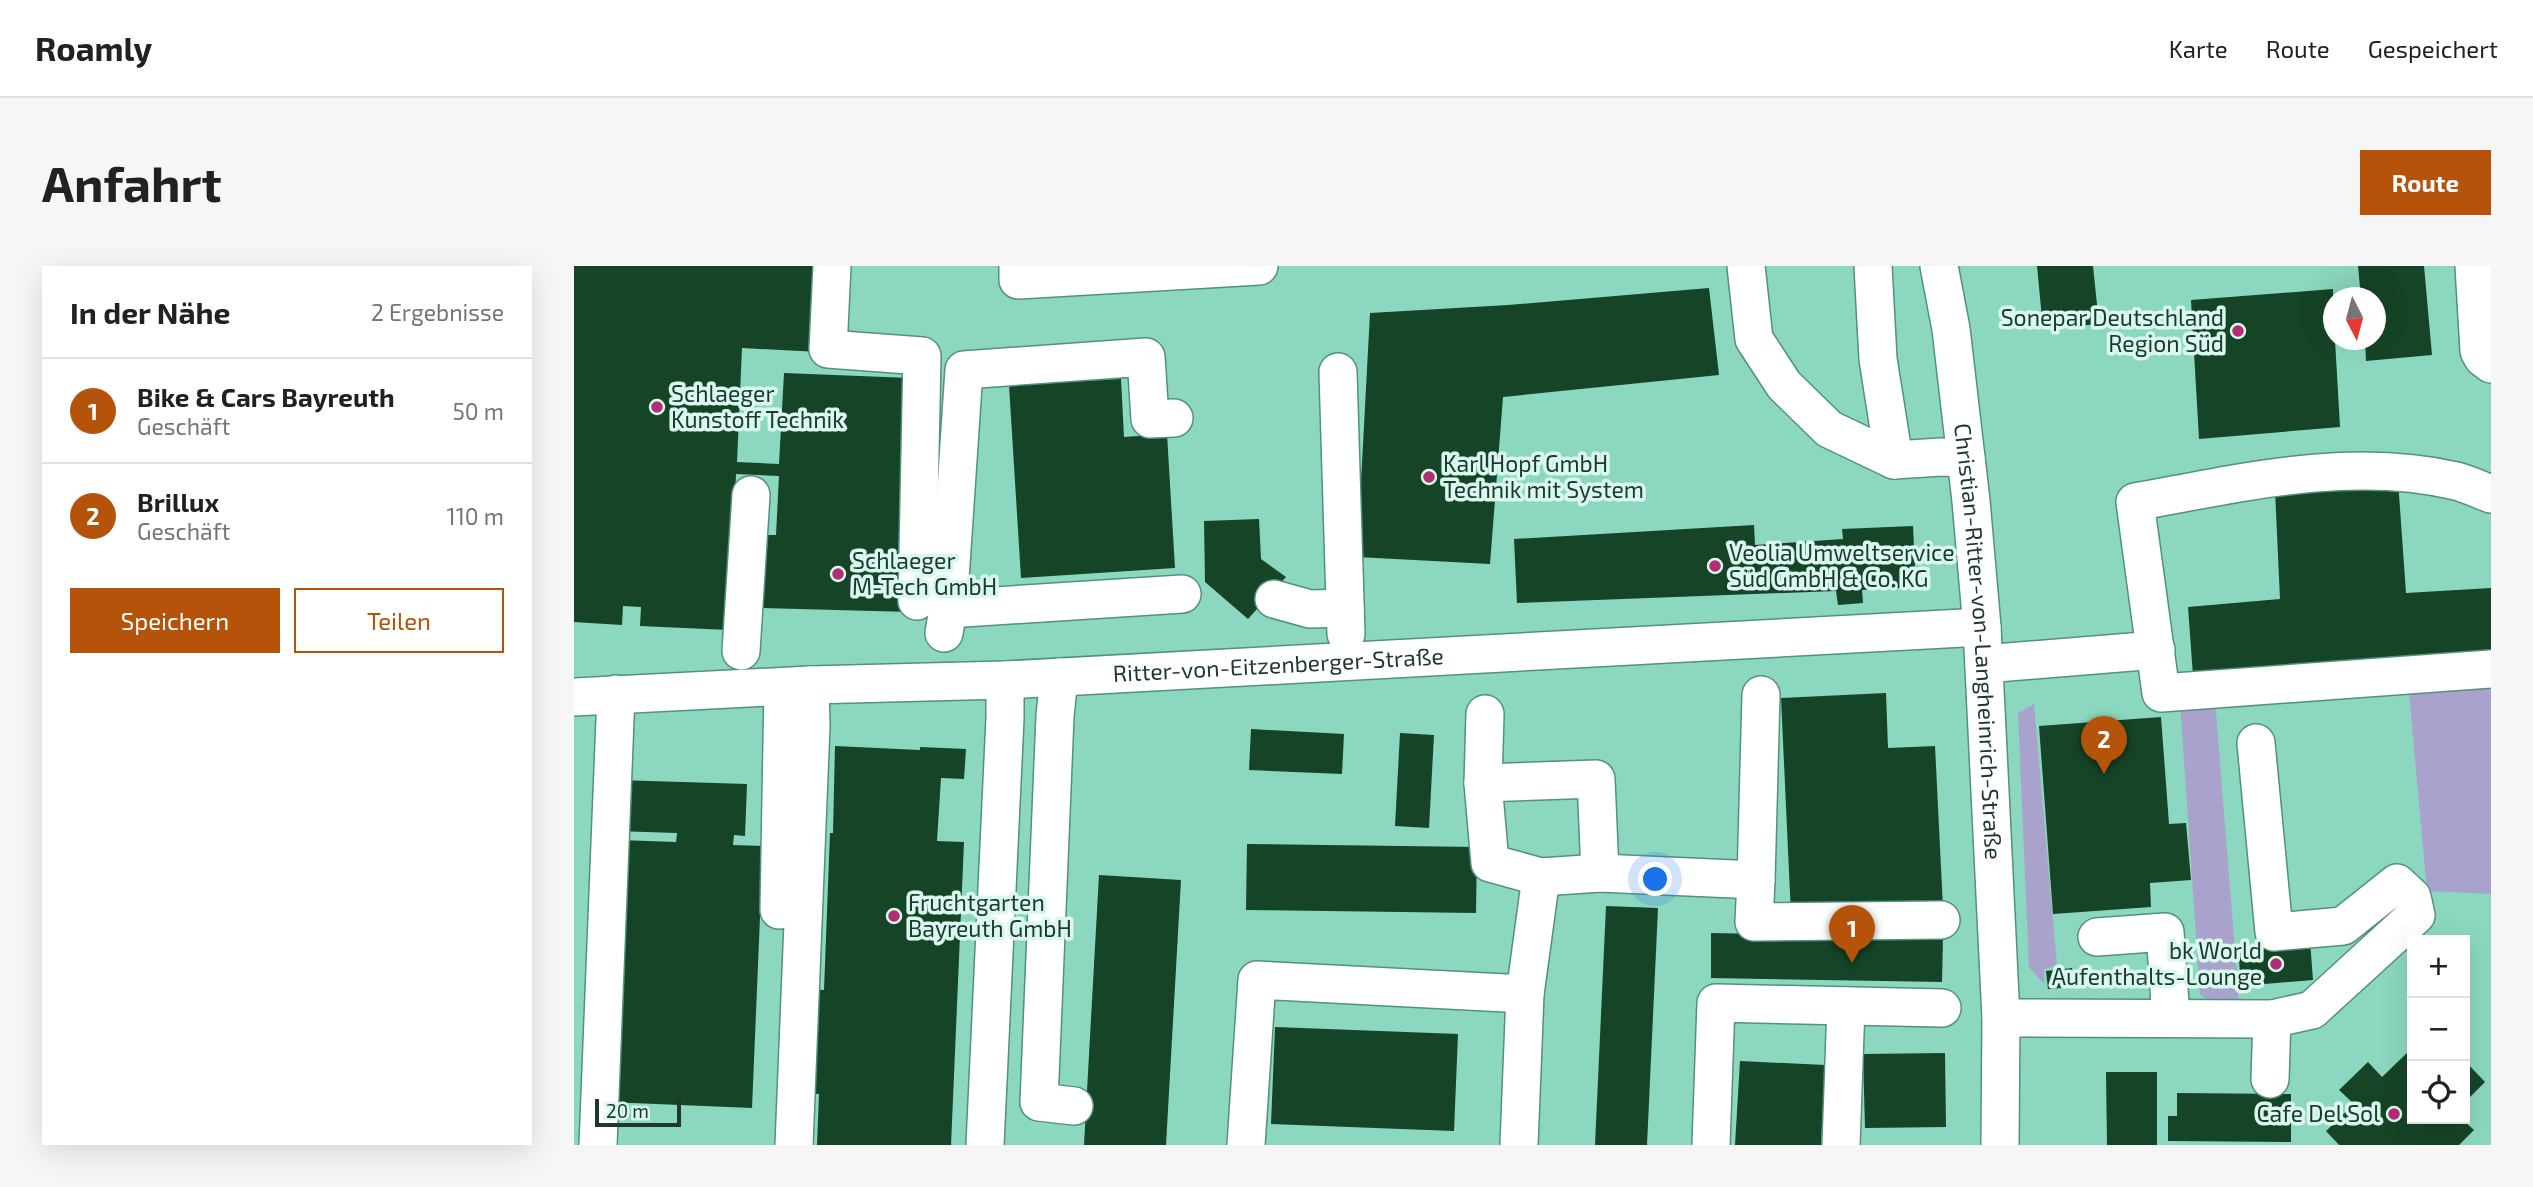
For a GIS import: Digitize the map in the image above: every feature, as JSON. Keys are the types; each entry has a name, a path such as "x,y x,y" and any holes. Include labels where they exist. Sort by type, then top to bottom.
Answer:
{"street":[{"path":"832,266 828,349 922,356 936,615"},
{"path":"1018,266 1018,280 1259,266"},
{"path":"1746,266 1754,339 1784,385 1829,429 1894,460 1966,458"},
{"path":"1873,266 1878,359 1894,460"},
{"name":"Christian-Ritter-von-Langheinrich-Straße","path":"1939,266 1951,329 1982,627 2001,1018 2000,1145"},
{"path":"2474,266 2479,351 2491,364"},
{"path":"936,615 964,370 1146,357 1150,419 1174,418"},
{"path":"1274,598 1346,621 1338,372"},
{"path":"2491,494 2457,481 2379,470 2266,478 2135,502 2161,693 2491,669"},
{"path":"741,651 751,495"},
{"path":"936,615 1182,594"},
{"name":"Ritter-von-Eitzenberger-Straße","path":"574,697 1005,680 1982,627"},
{"path":"1984,664 2156,650"},
{"path":"1059,677 1055,716 1039,1102 1074,1106"},
{"path":"985,1145 1005,680"},
{"path":"772,1145 797,687"},
{"path":"794,1145 811,726 797,687"},
{"path":"598,1145 616,694"},
{"path":"1761,695 1754,922 1941,920"},
{"path":"1485,714 1483,783 1490,863 1541,877 1600,873 1756,880"},
{"path":"2001,1018 2272,1018 2312,1010 2416,915 2412,897 2396,883 2343,926 2274,932 2256,743"},
{"path":"1483,783 1596,779 1600,873"},
{"path":"1519,1145 1525,994 1541,877"},
{"path":"2096,937 2165,932 2171,1018"},
{"path":"1246,1145 1256,980 1525,994"},
{"path":"1711,1145 1716,1003 1942,1008"},
{"path":"1841,1145 1846,1006"},
{"path":"2270,1079 2272,1018"}],"shaded area":[{"path":"574,266 2491,266 2491,1145 574,1145"},
{"path":"2491,683 2491,894 2427,891 2409,693"},
{"path":"2215,700 2239,1001 2211,1003 2200,994 2180,702"},
{"path":"2034,704 2057,966 2044,969 2044,984 2029,967 2018,713"}],"building":[{"name":"Schlaeger Kunstoff Technik","path":"574,266 823,266 819,352 742,348 737,462 779,464 784,373 910,378 911,612 762,608 764,535 776,535 779,476 736,474 729,630 640,626 641,607 623,606 622,625 574,622"},
{"path":"2037,266 2093,266 2099,324 2043,329"},
{"path":"2358,266 2424,266 2432,355 2366,361 2365,350 2386,350 2386,287 2360,287"},
{"name":"Karl Hopf GmbH Technik mit System","path":"1709,288 1719,375 1503,397 1490,564 1357,557 1370,313 1508,305"},
{"path":"2323,290 2323,350 2336,350 2340,427 2199,439 2191,300"},
{"path":"1121,379 1124,437 1167,434 1175,568 1021,578 1009,385"},
{"path":"2398,480 2406,593 2491,588 2491,653 2193,676 2188,607 2280,599 2275,490"},
{"path":"1259,519 1261,559 1286,577 1248,619 1205,582 1204,521"},
{"name":"Veolia Umweltservice Süd GmbH & Co. KG","path":"1754,525 1755,545 1843,539 1842,529 1913,526 1916,587 1862,590 1863,603 1838,605 1836,591 1517,603 1514,539"},
{"path":"1886,693 1888,748 1935,746 1943,908 1791,915 1781,698"},
{"path":"2161,717 2169,824 2186,823 2191,880 2150,883 2151,907 2053,914 2039,726"},
{"path":"1251,729 1344,734 1342,774 1249,770"},
{"path":"1400,733 1434,735 1429,828 1395,826"},
{"name":"Fruchtgarten Bayreuth GmbH","path":"835,746 966,749 964,779 941,778 937,841 964,842 951,1145 817,1145 819,1094 801,1093 807,989 824,990"},
{"path":"617,780 747,784 745,836 734,835 733,845 763,846 752,1108 608,1102 619,840 676,842 677,833 615,831"},
{"path":"1247,844 1477,847 1476,913 1246,910"},
{"path":"1099,875 1181,880 1166,1145 1084,1145"},
{"path":"1606,906 1658,908 1647,1145 1595,1145"},
{"path":"1711,933 1943,937 1942,982 1711,978"},
{"name":"bk World Aufenthalts-Lounge","path":"2310,941 2313,980 2241,986 2238,947"},
{"path":"2072,968 2073,987 2048,989 2046,971"},
{"path":"1275,1027 1458,1034 1454,1131 1271,1124"},
{"path":"1945,1053 1946,1127 1865,1128 1863,1054"},
{"path":"2407,1053 2407,1124 2467,1124 2474,1130 2459,1145 2339,1145 2326,1131 2354,1104 2339,1090 2368,1062 2382,1077"},
{"path":"1740,1061 1825,1065 1821,1145 1735,1145"},
{"path":"2470,1066 2485,1082 2470,1097"},
{"path":"2106,1072 2157,1072 2157,1145 2107,1145"},
{"path":"2177,1093 2291,1094 2291,1142 2168,1141 2168,1116 2177,1116"}],"place":[{"name":"Sonepar Deutschland Region Süd","path":"2238,331"},
{"name":"Schlaeger Kunstoff Technik","path":"657,407"},
{"name":"Karl Hopf GmbH Technik mit System","path":"1429,477"},
{"name":"Veolia Umweltservice Süd GmbH & Co. KG","path":"1715,566"},
{"name":"Schlaeger M-Tech GmbH","path":"838,574"},
{"name":"Brillux","path":"2104,774"},
{"name":"Fruchtgarten Bayreuth GmbH","path":"894,916"},
{"name":"Bike & Cars Bayreuth","path":"1852,963"},
{"name":"bk World Aufenthalts-Lounge","path":"2276,964"},
{"name":"Cafe Del Sol","path":"2394,1114"}]}
